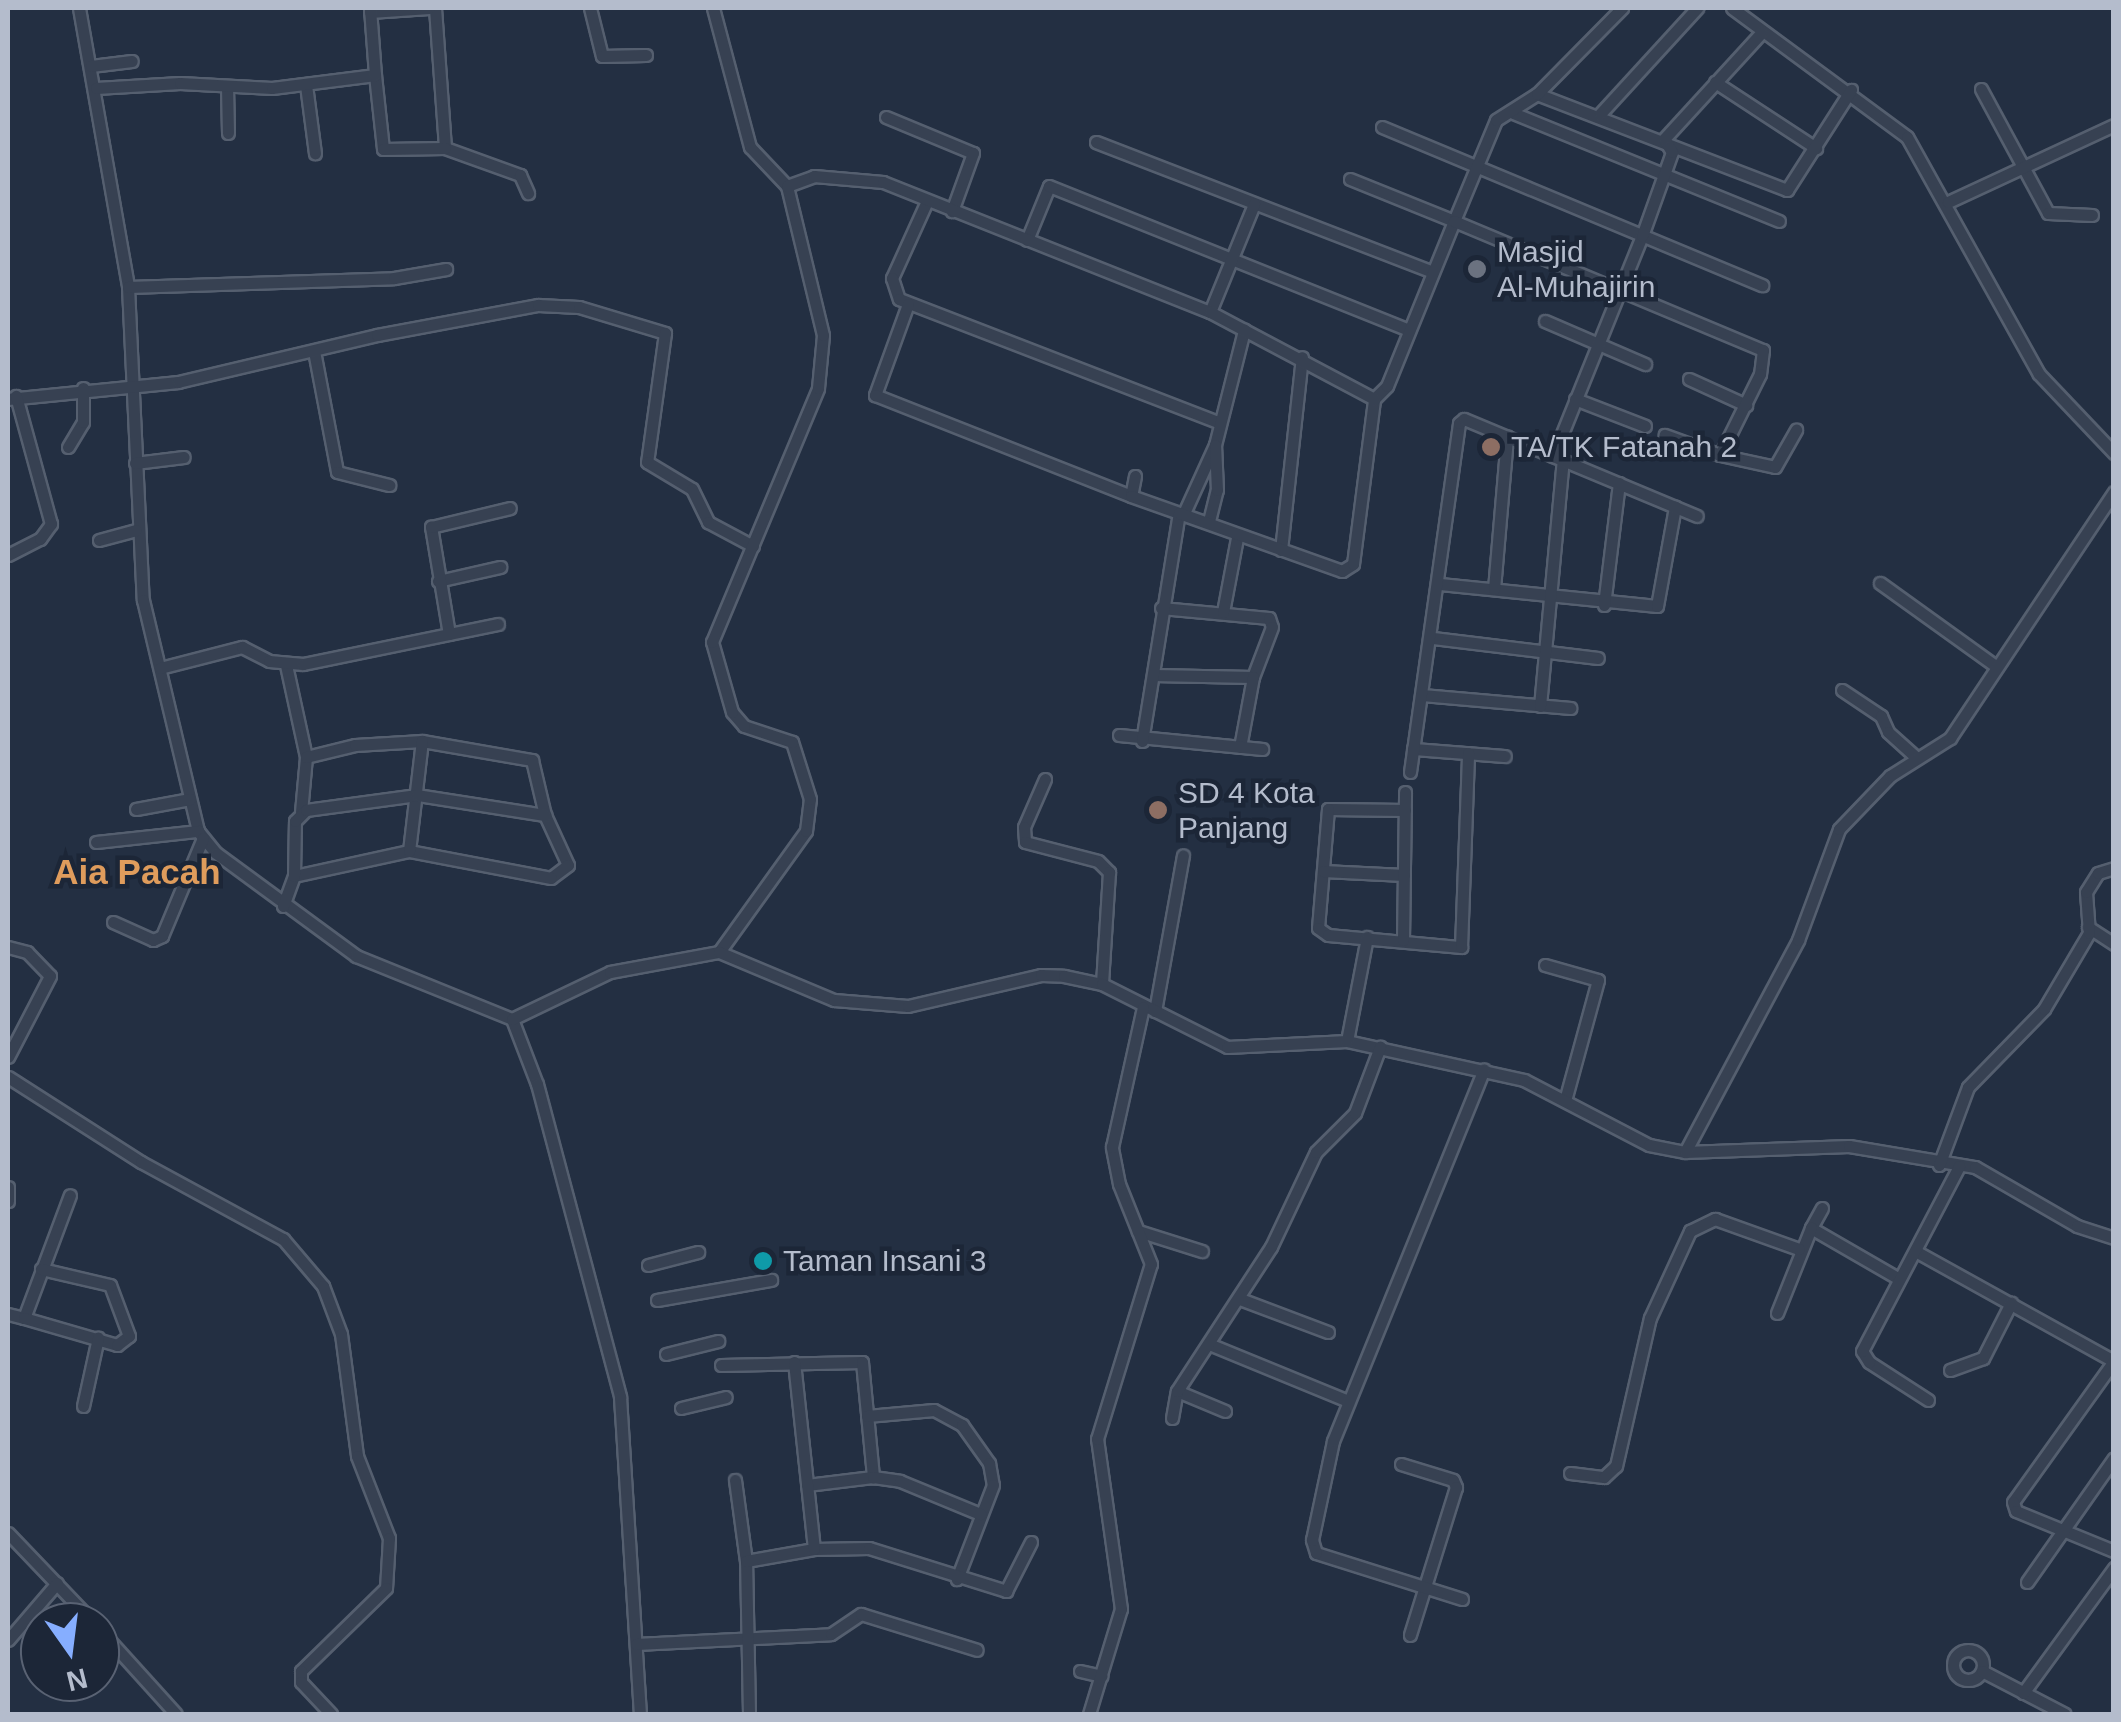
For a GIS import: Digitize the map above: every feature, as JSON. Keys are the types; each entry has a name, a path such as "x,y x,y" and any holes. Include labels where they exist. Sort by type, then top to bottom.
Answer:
{"street":[{"path":"80,8 128,287 136,530 143,600 201,834 283,906 356,956 512,1019 537,1084 620,1396 640,1714"},
{"path":"444,148 432,8 370,10 383,149 444,148 520,175 528,193"},
{"path":"590,8 602,56 646,55"},
{"path":"714,8 750,147 786,186 824,350 810,421 712,642 732,712 744,726 792,742 810,799 806,831 719,952"},
{"path":"908,304 876,395 1131,496 1209,521 1237,538 1342,572 1353,564 1374,399 1387,386 1430,271 1496,120 1538,94 1622,8"},
{"path":"1600,114 1698,8"},
{"path":"1732,8 1761,32 1850,90 1907,137 1948,202 2040,374 2114,453"},
{"path":"1664,139 1761,32"},
{"path":"90,66 132,61"},
{"path":"96,88 306,85 375,75"},
{"path":"1714,82 1816,148"},
{"path":"306,85 316,152"},
{"path":"228,86 228,134"},
{"path":"1981,89 2050,215 2092,215"},
{"path":"1538,94 1600,114 1787,190 1850,90"},
{"path":"1513,113 1779,221"},
{"path":"886,118 974,154 952,211"},
{"path":"1948,202 2114,124"},
{"path":"1382,127 1762,285"},
{"path":"1540,706 1558,458 1575,399 1672,152 1664,139"},
{"path":"1096,142 1430,271"},
{"path":"786,186 814,176 867,178 1210,312 1302,357 1374,399"},
{"path":"1350,179 1763,350 1766,360 1720,455"},
{"path":"1027,240 1049,186 1408,329"},
{"path":"927,201 892,278 894,294 908,304 1220,423"},
{"path":"1210,312 1254,204"},
{"path":"128,287 394,278 446,269"},
{"path":"8,555 40,538 51,524 12,398 83,388 178,382 552,304 662,330 646,462 692,489 708,522 753,546"},
{"path":"1546,320 1646,364"},
{"path":"1142,741 1161,608 1181,513 1215,445 1244,330"},
{"path":"314,351 337,472 389,485"},
{"path":"1281,550 1302,357"},
{"path":"1689,379 1746,405"},
{"path":"68,447 83,422 83,388"},
{"path":"1575,399 1645,426"},
{"path":"1410,772 1433,638 1459,423 1508,437 1697,516"},
{"path":"1665,435 1720,455 1775,467 1796,430"},
{"path":"1494,589 1508,437"},
{"path":"1209,521 1218,490 1215,445"},
{"path":"135,463 184,457"},
{"path":"1131,496 1135,476"},
{"path":"1604,605 1618,483"},
{"path":"1685,1152 1798,940 1839,828 1918,758 1950,738 1994,665 2114,492"},
{"path":"1440,584 1643,609 1660,602 1675,507"},
{"path":"449,634 438,581 434,523 510,508"},
{"path":"99,540 136,530"},
{"path":"1223,612 1237,538"},
{"path":"438,581 500,567"},
{"path":"1880,583 1994,665"},
{"path":"1161,608 1265,615 1272,622 1253,677 1240,747"},
{"path":"160,668 242,647 286,666 374,654 498,624"},
{"path":"1433,638 1598,658"},
{"path":"283,906 294,876 306,758 286,666"},
{"path":"1154,674 1253,677"},
{"path":"1842,690 1881,716 1888,732 1918,758"},
{"path":"1422,695 1570,708"},
{"path":"1119,735 1142,741 1262,749"},
{"path":"294,876 409,851 551,878 568,865 544,815 532,760 422,741 355,745 306,758"},
{"path":"409,851 422,741"},
{"path":"1413,749 1505,756"},
{"path":"1404,810 1331,806 1318,928 1367,937 1464,942 1468,754"},
{"path":"1044,780 1024,827 1026,842 1098,861 1109,872 1102,984"},
{"path":"1403,940 1405,792"},
{"path":"300,812 417,795 544,815"},
{"path":"136,809 190,799"},
{"path":"96,842 201,834"},
{"path":"113,922 153,940 162,936 201,834"},
{"path":"1088,1714 1122,1609 1097,1439 1150,1283 1152,1264 1112,1146 1149,1009 1183,856"},
{"path":"1939,1165 1968,1087 2044,1009 2088,927 2086,892 2098,873 2114,868"},
{"path":"1323,871 1404,875"},
{"path":"2088,927 2114,944"},
{"path":"1347,1041 1367,937"},
{"path":"8,947 26,952 50,976 8,1056"},
{"path":"512,1019 610,972 719,952 834,1000 858,1003 931,1004 1041,975 1102,984 1243,1050 1306,1039 1347,1041 1484,1070 1565,1101 1649,1145 1685,1152 1849,1146 1989,1172 2077,1226 2114,1238"},
{"path":"1545,965 1598,980 1565,1101"},
{"path":"1172,1418 1177,1391 1240,1298 1316,1152 1356,1114 1380,1047"},
{"path":"1462,1598 1313,1548 1333,1440 1484,1070"},
{"path":"8,1077 141,1162 282,1239 324,1286 341,1334 357,1456 390,1538 386,1588 301,1671 302,1682 331,1714"},
{"path":"1928,1400 1864,1358 1864,1342 1896,1277 1917,1252 1959,1166"},
{"path":"8,1187 8,1201"},
{"path":"24,1318 70,1195"},
{"path":"1777,1313 1799,1250 1822,1208"},
{"path":"1570,1473 1598,1478 1616,1466 1650,1318 1690,1230 1716,1220 1799,1250"},
{"path":"1811,1228 1896,1277"},
{"path":"1138,1230 1202,1251"},
{"path":"648,1265 698,1252"},
{"path":"1917,1252 2113,1361 2013,1502 2016,1511 2114,1552"},
{"path":"8,1314 117,1344 129,1336 110,1285 41,1269"},
{"path":"657,1300 772,1280"},
{"path":"1240,1298 1328,1332"},
{"path":"1950,1370 1983,1358 2011,1304"},
{"path":"83,1406 98,1338"},
{"path":"666,1354 718,1341"},
{"path":"1209,1344 1348,1401"},
{"path":"794,1362 814,1549"},
{"path":"722,1365 862,1362 872,1477"},
{"path":"1177,1391 1225,1411"},
{"path":"681,1408 726,1397"},
{"path":"868,1416 926,1408 962,1424 993,1475 957,1579"},
{"path":"2027,1582 2114,1458"},
{"path":"1401,1464 1454,1480 1456,1487 1410,1635"},
{"path":"807,1485 872,1477 900,1481 980,1514"},
{"path":"735,1480 746,1561 749,1714"},
{"path":"8,1533 74,1602"},
{"path":"746,1561 814,1549 869,1548 957,1579 1012,1590 1031,1542"},
{"path":"2023,1693 2114,1568"},
{"path":"8,1640 57,1584"},
{"path":"636,1644 746,1634 830,1634 860,1614 977,1650"},
{"path":"120,1652 176,1714"},
{"path":"1080,1671 1100,1676"},
{"path":"1982,1671 2065,1714"}],"place":[{"name":"Masjid Al-Muhajirin","path":"1477,269"},
{"name":"TA/TK Fatanah 2","path":"1491,447"},
{"name":"SD 4 Kota Panjang","path":"1158,810"},
{"name":"Taman Insani 3","path":"763,1261"}],"district":[{"name":"Aia Pacah","path":"137,872"}]}
